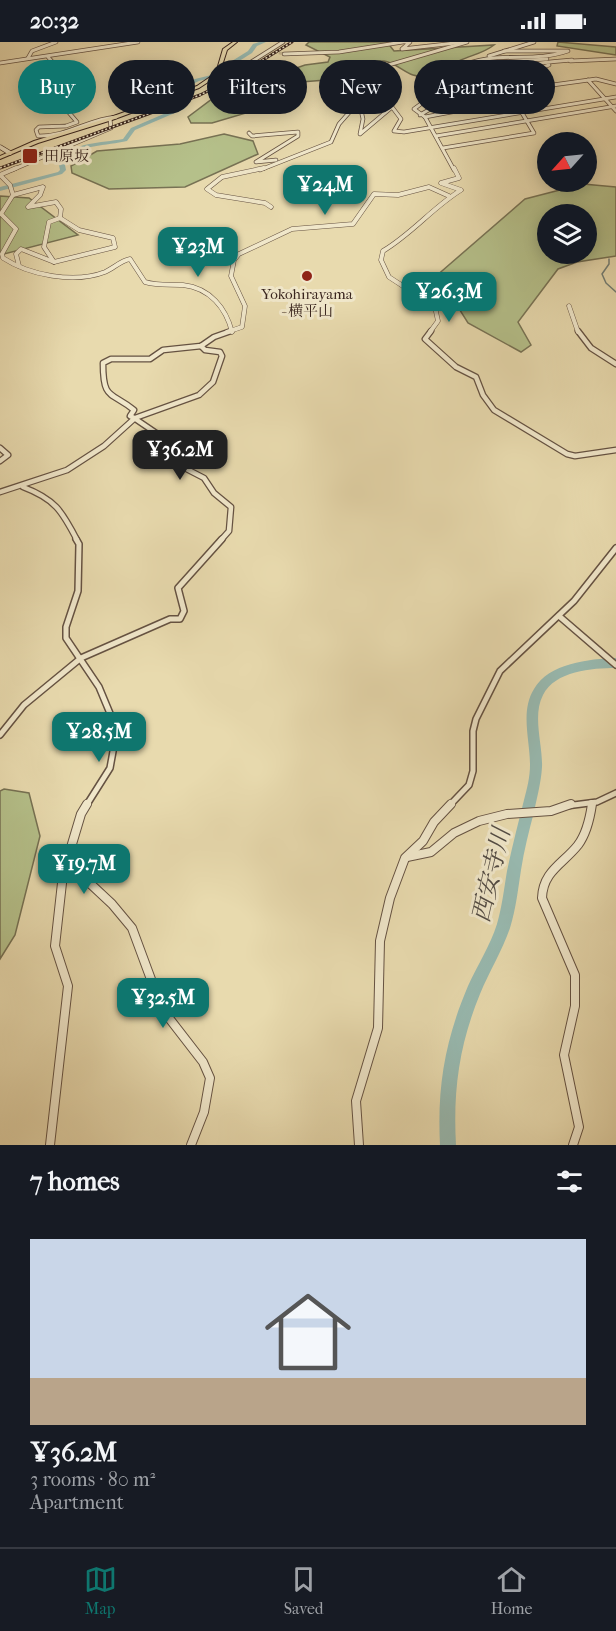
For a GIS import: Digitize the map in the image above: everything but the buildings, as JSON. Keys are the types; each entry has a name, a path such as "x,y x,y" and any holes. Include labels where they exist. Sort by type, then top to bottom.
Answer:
{"main road":[{"path":"222,60 225,50 235,42"},
{"path":"0,158 36,142 116,117 207,81"}],"street":[{"path":"28,58 32,51 56,42"},
{"path":"0,63 138,42"},
{"path":"254,60 283,42"},
{"path":"284,54 339,52 404,42 410,42 402,49 467,42"},
{"path":"402,61 467,42"},
{"path":"483,59 534,42"},
{"path":"504,51 568,51 546,57 517,60"},
{"path":"483,59 516,56 574,60"},
{"path":"509,60 516,56"},
{"path":"48,57 81,94 64,108 77,122 66,126 39,127 36,130 38,136 58,133 101,117 116,117"},
{"path":"555,63 616,58"},
{"path":"555,65 574,60"},
{"path":"555,85 596,79 616,84"},
{"path":"588,80 615,108"},
{"path":"555,107 616,97"},
{"path":"436,136 615,108"},
{"path":"271,207 265,202 216,195 207,189 222,177 251,173 329,144 339,124 348,114"},
{"path":"362,114 360,134 385,114"},
{"path":"397,114 401,119 394,131 510,114"},
{"path":"432,116 436,114"},
{"path":"420,115 425,117 442,114"},
{"path":"442,148 534,132 523,114"},
{"path":"425,117 459,178 441,183 461,190 449,196 421,225 387,247 380,255 386,274 427,299 436,310 438,321 425,339 456,367 476,377 483,395 494,410 530,434 567,454 575,456 616,450"},
{"path":"13,195 9,183 0,175 111,128 110,119"},
{"path":"249,133 252,136 298,132 295,139 256,162 290,158"},
{"path":"0,147 10,153"},
{"path":"0,735 5,724 23,705 81,658 170,619 180,619 184,611 178,588 229,531 232,523 231,507 214,493 204,478 180,468 173,462 159,435 130,416 134,410 129,405 113,399 106,388 103,377 105,360 150,359 163,350 201,346 214,337 242,327 245,319 245,306 234,292 231,272 233,259 243,249 297,228 353,224 374,194 395,195 426,186 439,189 449,196"},
{"path":"60,218 61,209 56,202 28,207 40,195 43,187 13,195 1,214 16,229 2,254 5,260 39,274 95,275 130,259 145,282 157,286 189,286 208,295 225,309 232,332"},
{"path":"19,266 16,258 21,249 27,249 54,262 115,247 116,243 113,238 79,230 60,218"},
{"path":"54,262 44,247 50,222 60,218"},
{"path":"570,306 572,320 588,346 616,364"},
{"path":"0,492 59,475 86,461 134,418 155,408 197,396 207,390 214,382 222,356 220,352 205,350 201,346"},
{"path":"0,448 8,455 0,461"},
{"path":"23,487 42,494 55,504 64,514 79,544 78,591 66,627 66,638 99,687 114,723 115,752 110,768 81,814 66,861 55,946 68,986 50,1145"},
{"path":"359,1145 356,1101 378,1028 380,941 390,898 405,858 423,841 434,822 469,785 473,771 473,731 476,718 500,671 558,616 616,548"},
{"path":"558,616 616,665"},
{"path":"405,858 431,852 454,834 479,821 507,814 551,811 572,804 592,802 616,793"},
{"path":"573,1145 579,1127 564,1055 575,1006 575,975 542,898 542,888 545,876 576,848 584,835 592,802"},
{"path":"66,861 112,904 132,928 162,1009 203,1062 210,1078 204,1112 191,1145"}],"green space":[{"path":"309,42 387,42 394,51 494,45 461,60 414,60 414,75 402,69 402,60 329,60 330,57 306,45"},
{"path":"558,42 616,47 616,55 557,46"},
{"path":"319,63 319,81 307,81 307,65"},
{"path":"207,103 207,114 243,114 212,123 191,123 188,117 195,114"},
{"path":"224,134 253,141 258,154 185,187 109,189 72,173 71,166 97,151 180,144"},
{"path":"597,185 616,187 616,256 597,259 597,204 537,204 537,264 572,264 558,269 518,322 531,345 521,352 468,323 448,291 435,277 525,199 552,192 597,192"},
{"path":"0,196 29,198 78,235 0,255"},
{"path":"4,789 29,793 40,836 15,935 0,959 0,791"}],"waterway":[{"path":"0,189 60,173 63,170 61,160 73,151 125,140 133,129 182,108 175,100 178,89 197,80 230,72 234,62 250,52 255,45 264,42"},
{"path":"609,259 609,264 602,274 606,283 616,292"},
{"name":"西安寺川","path":"448,1145 447,1089 456,1039 473,991 504,925 517,854 534,784 536,755 533,709 535,700 544,684 562,673 585,666 616,663"}],"tunnel":[{"path":"270,51 284,54"}],"railway":[{"path":"0,168 200,95 234,78 292,42"}],"place":[{"name":"田原坂","path":"30,156"},
{"name":"Yokohirayama - 横平山","path":"307,276"}]}
